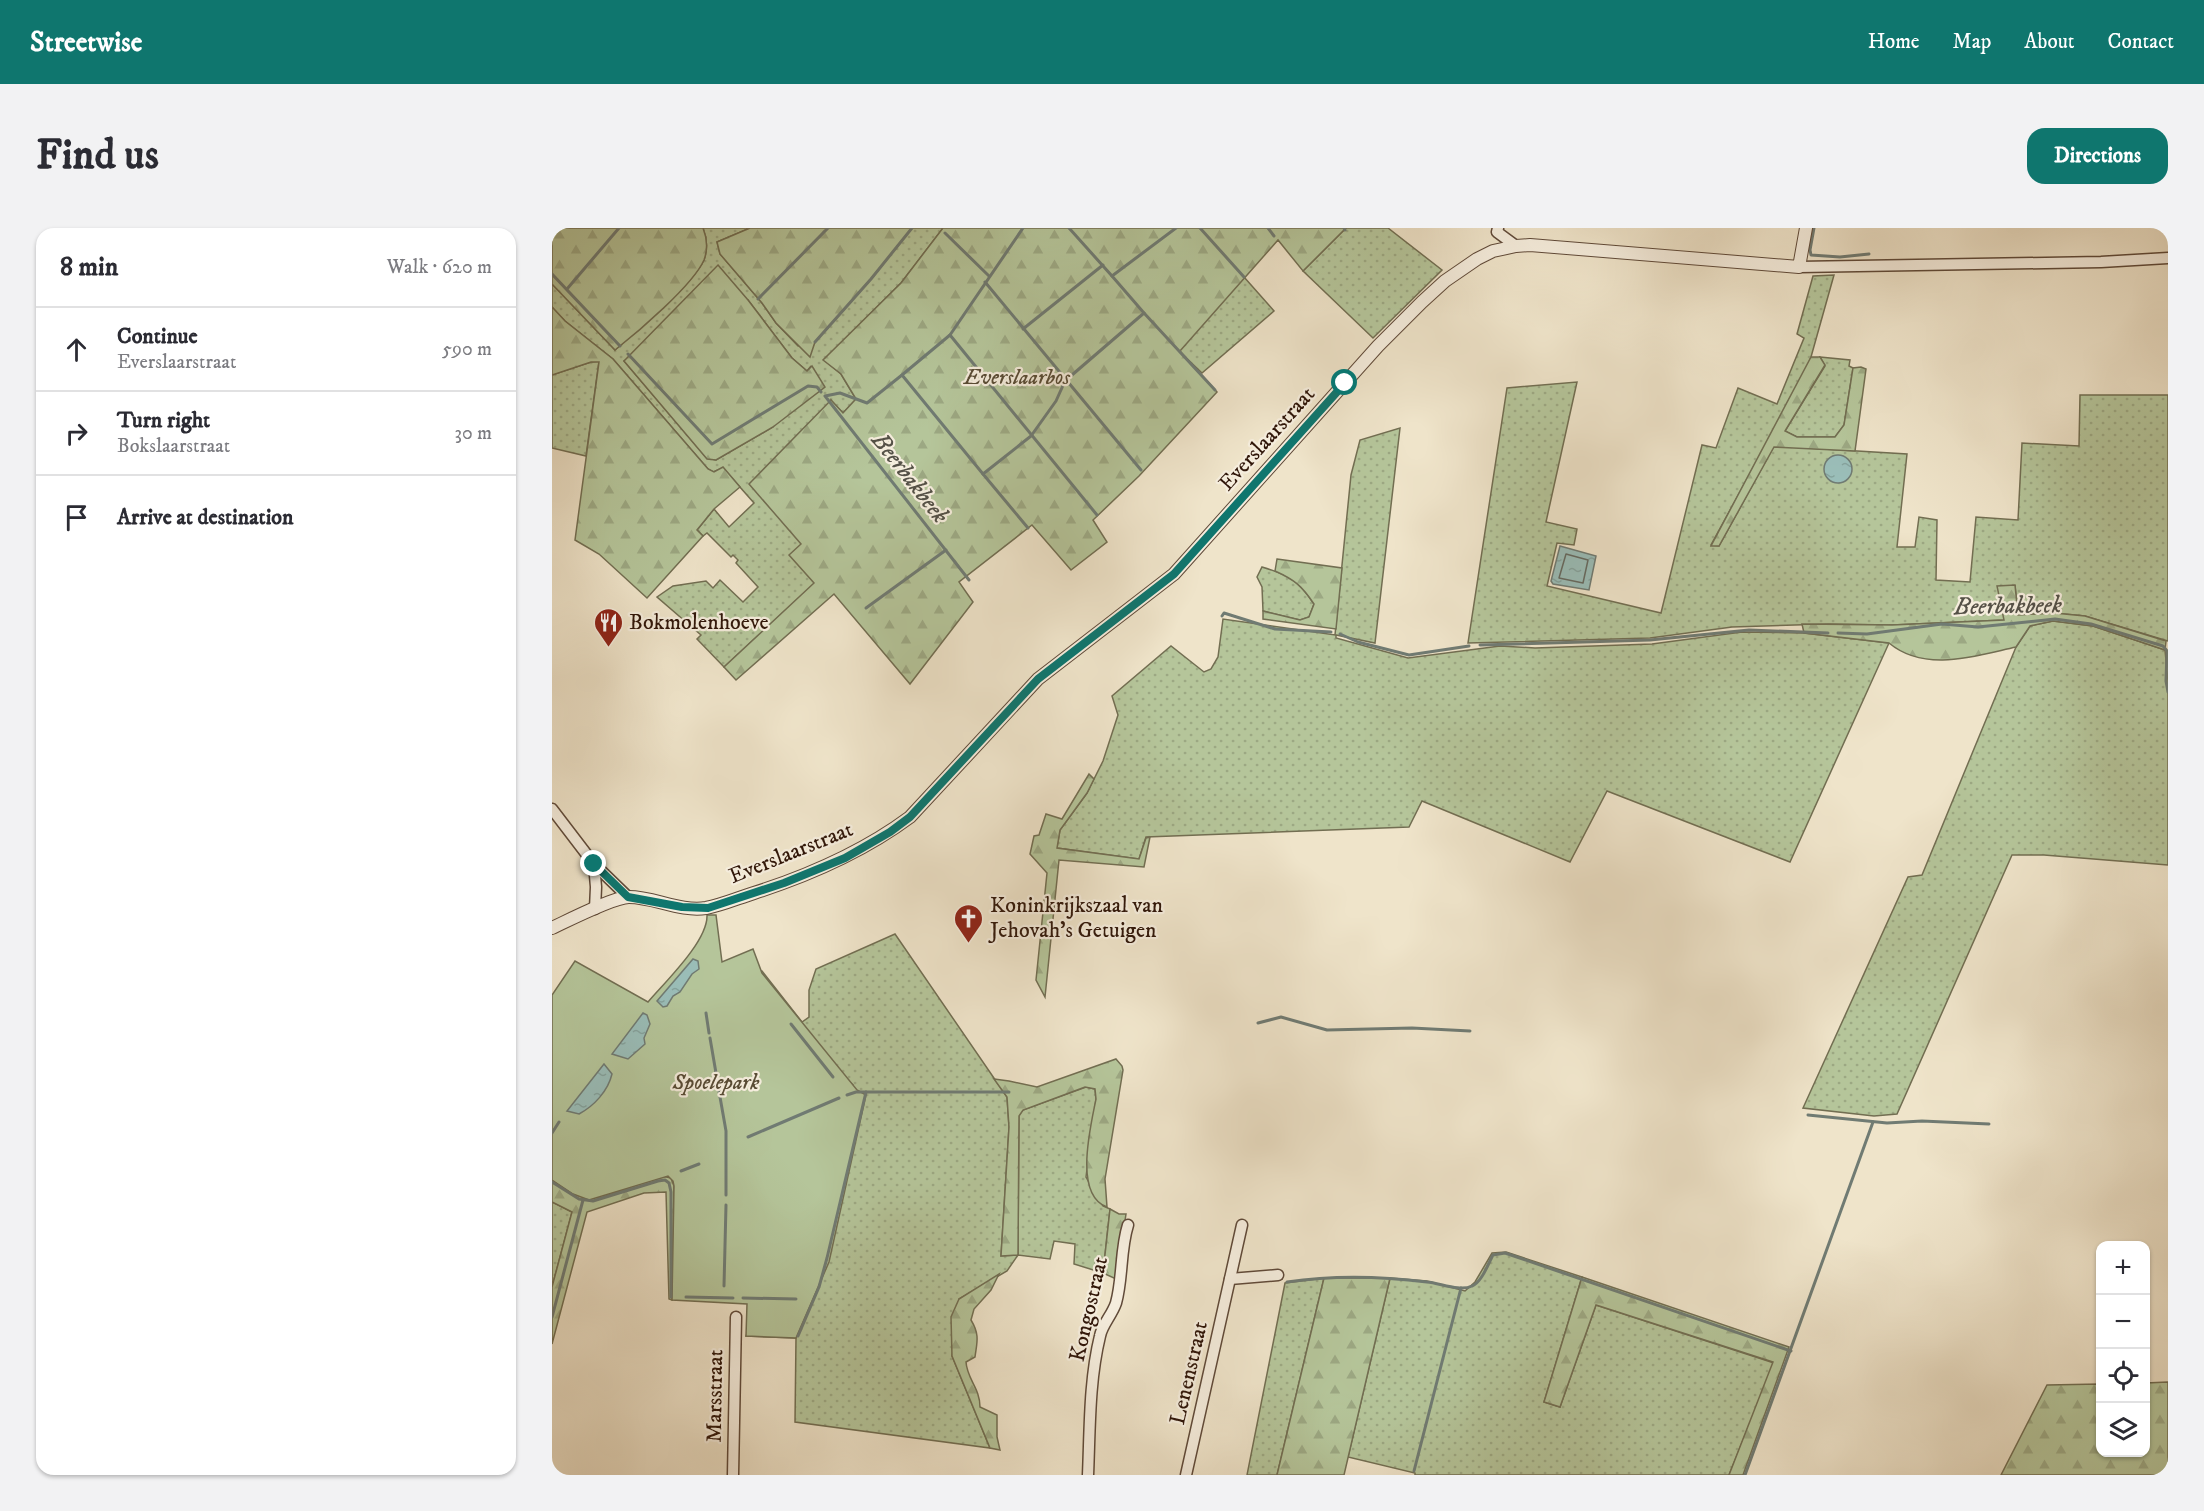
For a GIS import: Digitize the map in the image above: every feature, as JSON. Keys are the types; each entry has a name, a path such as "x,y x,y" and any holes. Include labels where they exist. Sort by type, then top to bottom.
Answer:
{"street":[{"path":"1799,267 1806,228"},
{"path":"1492,251 1497,230 1516,246"},
{"name":"Everslaarstraat","path":"628,897 682,907 708,908 795,879 845,858 890,832 910,817 1038,679 1174,574 1399,324 1445,281 1492,251 1516,246 1799,267 2101,262 2168,258"},
{"path":"552,809 594,864 628,897 552,928"},
{"path":"594,864 595,909"},
{"name":"Kongostraat","path":"1088,1475 1094,1374 1100,1333 1116,1302 1128,1225"},
{"name":"Lenenstraat","path":"1186,1475 1242,1225"},
{"path":"1230,1279 1278,1275"},
{"name":"Marsstraat","path":"733,1475 736,1317"}],"green space":[{"path":"552,228 703,228 706,252 698,270 677,295 615,350 552,284"},
{"path":"703,228 750,228 717,242 720,254 776,323 798,346 815,342 871,279 912,228 943,228 901,283 824,360 841,374 856,399 843,413 831,400 801,545 790,555 815,583 724,667 697,639 701,635 657,597 673,586 706,581 713,588 720,580 743,602 758,587 736,563 738,560 733,555 731,557 707,533 703,536 697,530 714,509 729,527 754,503 723,468 713,472 708,469 613,359 565,321 552,307 552,284 615,350 664,306 698,270 706,252","holes":["748,300 792,358 807,371 811,366 773,427 716,460 707,458 624,361"]},
{"path":"750,228 912,228 871,279 815,342 810,357 776,323 720,254 717,242"},
{"name":"Everslaarbos","path":"943,228 1346,228 1303,271 1278,240 1180,351 1217,392 1139,476 1093,520 1107,542 1071,570 1032,525 959,582 973,602 910,684 834,594 736,680 724,667 814,583 789,555 801,544 749,484 831,400 843,413 856,399 841,374 823,360 901,283"},
{"path":"1346,228 1388,228 1442,270 1373,338 1303,271"},
{"path":"718,265 792,358 807,371 812,366 825,387 773,427 716,460 707,459 624,361"},
{"path":"1834,275 1806,371 1711,545 1719,546 1774,446 1907,454 1897,547 1915,547 1919,517 1937,520 1936,580 1970,582 1976,517 2018,520 2022,443 2079,446 2080,395 2168,395 2168,641 2085,616 2054,613 2018,615 2015,585 2004,620 1892,625 1732,627 1650,638 1468,643 1507,388 1577,382 1546,522 1577,529 1574,545 1557,543 1547,586 1661,613 1702,445 1716,448 1738,388 1777,404 1804,338 1797,334 1813,276"},
{"path":"1244,277 1274,311 1202,373 1179,351"},
{"path":"552,307 565,321 613,359 708,469 714,472 723,467 740,487 714,509 697,530 703,536 647,598 599,554 575,540 599,362 591,362 552,375"},
{"path":"1811,357 1820,357 1825,365 1785,431 1797,437 1835,437 1844,425 1853,368 1861,367 1866,369 1855,451 1774,447 1719,546 1711,546"},
{"path":"1820,357 1850,360 1849,366 1853,368 1844,425 1835,437 1797,437 1785,431 1825,366"},
{"path":"599,361 586,456 552,448 552,375"},
{"path":"1400,428 1375,643 1336,635 1336,638 1408,658 1500,646 1535,648 1652,644 1742,632 1804,633 1889,643 1790,862 1607,791 1570,862 1422,801 1409,827 1146,837 1139,859 1057,848 1060,830 1087,793 1103,761 1118,715 1112,696 1171,646 1204,672 1211,669 1218,657 1223,619 1335,635 1351,475 1360,440"},
{"path":"1277,559 1342,568 1336,629 1263,619 1263,611 1300,620 1309,617 1314,604 1298,584 1275,571"},
{"path":"1262,567 1286,576 1303,589 1314,604 1309,617 1300,620 1263,611 1262,587 1257,577"},
{"path":"2015,585 2018,615 2054,613 2085,616 2166,641 2165,650 2093,626 2053,621 2030,626 2016,647 1967,658 1934,660 1918,658 1889,643 1804,633 1802,624 1892,625 2004,620 1997,586"},
{"path":"2053,621 2093,626 2165,650 2168,681 2168,865 2044,855 2012,855 1897,1114 1874,1116 1803,1108 1908,877 1922,875 2016,647 2030,626"},
{"path":"1089,774 1094,779 1087,793 1060,830 1057,848 1139,859 1146,838 1150,837 1144,867 1059,860 1045,997 1036,980 1047,873 1030,854 1034,836 1039,835 1046,814 1062,819"},
{"name":"Spoelepark","path":"707,915 716,915 722,962 753,949 762,973 857,1090 866,1095 829,1262 796,1338 746,1336 747,1304 672,1300 674,1186 668,1176 589,1200 573,1194 552,1180 552,995 575,961 648,1002 693,949 701,937"},
{"path":"895,934 1007,1097 1009,1127 1001,1256 1018,1255 1007,1271 959,1299 952,1356 990,1448 795,1422 796,1338 746,1336 853,1085 728,974 762,971 802,1022 809,1017 809,990 816,969"},
{"path":"1116,1059 1123,1070 1105,1179 1107,1207 1097,1200 1090,1189 1087,1174 1088,1141 1096,1099 1095,1089 1085,1087 1023,1110 1019,1116 1018,1255 1001,1256 1009,1127 1007,1097 994,1079 1037,1087"},
{"path":"1086,1087 1095,1089 1096,1099 1086,1177 1103,1206 1110,1209 1103,1273 1074,1264 1075,1244 1054,1241 1050,1259 1018,1255 1019,1115 1023,1110"},
{"path":"662,1176 671,1178 674,1186 672,1300 669,1299 666,1192 644,1193 587,1212 552,1344 552,1287 572,1212 552,1202 552,1180 573,1194 600,1198"},
{"path":"552,1202 572,1212 552,1287"},
{"path":"1110,1209 1119,1214 1126,1214 1116,1279 1103,1273"},
{"path":"1506,1252 1582,1277 1544,1402 1560,1407 1596,1305 1774,1363 1729,1475 1415,1475 1415,1473 1348,1457 1390,1278 1427,1281 1465,1291 1475,1282 1492,1253"},
{"path":"999,1274 991,1290 974,1309 971,1320 977,1334 975,1357 966,1362 978,1394 980,1407 997,1415 997,1437 1000,1450 990,1448 952,1356 951,1317 959,1299"},
{"path":"1582,1277 1789,1347 1743,1475 1729,1475 1773,1362 1596,1305 1560,1407 1544,1402"},
{"path":"1324,1278 1277,1475 1247,1475 1285,1283"},
{"path":"1324,1278 1390,1278 1344,1475 1277,1475"},
{"path":"2168,1382 2168,1475 2001,1475 2047,1385 2096,1384 2096,1457 2150,1457 2150,1383"}],"water":[{"path":"1838,455 1848,459 1852,469 1848,479 1838,483 1828,479 1824,469 1828,459"},
{"path":"1560,546 1596,556 1589,590 1553,584 1551,581"},
{"path":"693,959 698,961 699,969 692,974 667,1006 663,1007 657,1001"},
{"path":"643,1013 647,1015 650,1024 644,1038 645,1044 628,1059 612,1054"},
{"path":"604,1064 612,1074 600,1097 579,1114 567,1111"}],"waterway":[{"path":"567,289 619,228"},
{"path":"758,299 828,228"},
{"path":"815,342 871,279 912,228"},
{"path":"902,375 950,335 1023,228"},
{"path":"1069,228 1112,276"},
{"path":"969,580 825,396 840,393 867,403 902,375 983,474 1031,436 1056,401 1065,381 1144,313 1112,276 1176,228"},
{"path":"1200,228 1244,277"},
{"path":"1268,228 1274,236"},
{"path":"1814,228 1811,255 1840,257 1869,254"},
{"path":"945,233 989,276"},
{"path":"1023,329 1103,265"},
{"name":"Beerbakbeek","path":"552,274 620,346"},
{"path":"985,282 1141,470"},
{"path":"1144,313 1215,390"},
{"path":"950,335 1097,515"},
{"name":"Beerbakbeek","path":"628,354 712,444 808,386 817,387 821,392"},
{"path":"983,474 1028,528"},
{"path":"866,608 946,550"},
{"name":"Beerbakbeek","path":"1222,616 1224,613 1275,629 1331,632"},
{"name":"Beerbakbeek","path":"1838,633 1867,634 1942,624 1978,627 2055,619 2091,624 2163,646 2167,651 2168,692"},
{"name":"Beerbakbeek","path":"1480,645 1650,640 1749,630 1828,633"},
{"name":"Beerbakbeek","path":"1340,634 1358,642 1409,655 1469,646"},
{"path":"706,1013 709,1033"},
{"path":"1258,1023 1281,1017 1327,1030 1412,1028 1470,1031"},
{"path":"791,1024 833,1077"},
{"path":"710,1038 716,1073"},
{"path":"717,1080 726,1131 726,1195"},
{"path":"847,1095 856,1092 1009,1092"},
{"path":"798,1336 819,1287 866,1092"},
{"path":"748,1137 839,1098"},
{"path":"1808,1115 1887,1123 1922,1121 1989,1124"},
{"path":"552,1133 559,1122"},
{"path":"1745,1475 1873,1122"},
{"path":"681,1171 699,1164"},
{"path":"552,1182 579,1199 593,1201 658,1181 665,1180 669,1183 671,1192 671,1297"},
{"path":"552,1317 583,1200"},
{"path":"724,1286 726,1205"},
{"path":"1287,1282 1339,1277 1374,1278 1467,1288 1479,1281 1493,1255 1505,1253 1791,1351"},
{"path":"1414,1471 1461,1288"},
{"path":"686,1297 733,1298"},
{"path":"743,1298 796,1299"}],"place":[{"name":"Bokmolenhoeve","path":"608,648"},
{"name":"Koninkrijkszaal van Jehovah's Getuigen","path":"969,944"}],"route":[{"path":"594,864 628,897 700,909 784,883 845,858 890,832 910,817 1038,679 1174,574 1345,383"}]}
